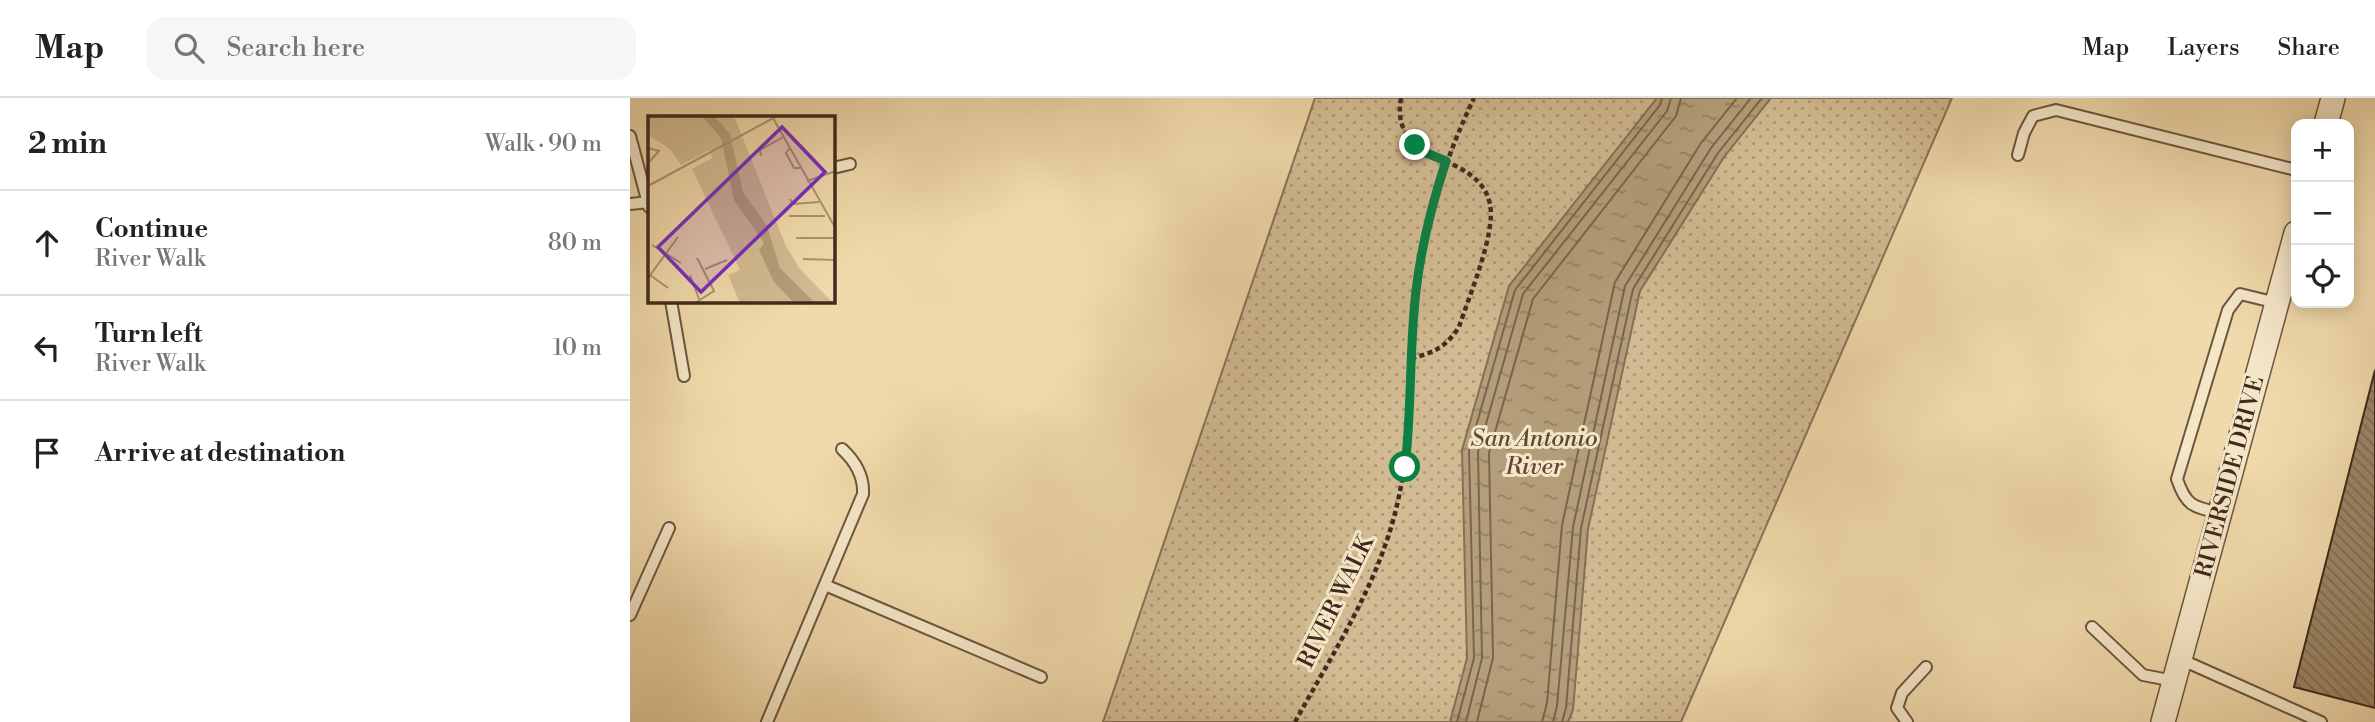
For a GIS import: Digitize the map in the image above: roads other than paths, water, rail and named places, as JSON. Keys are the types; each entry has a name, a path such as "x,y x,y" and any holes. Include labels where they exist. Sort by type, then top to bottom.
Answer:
{"street":[{"path":"2327,119 2333,98"},
{"name":"RIVERSIDE DRIVE","path":"2163,722 2293,245"}],"lane":[{"path":"2018,155 2024,133 2033,116 2056,110 2291,169"},
{"path":"630,136 648,200"},
{"path":"835,167 850,164"},
{"path":"630,204 648,204"},
{"path":"2220,513 2199,509 2184,498 2177,479 2228,310 2240,294 2277,303"},
{"path":"671,303 684,376"},
{"path":"767,722 863,495 863,480 852,458 842,449"},
{"path":"630,615 669,528"},
{"path":"825,585 1041,677"},
{"path":"2092,628 2143,675 2177,670 2321,722"},
{"path":"1907,722 1897,708 1899,701 1902,693 1926,667"}],"water":[{"name":"San Antonio River","path":"1657,98 1771,98 1724,157 1640,291 1588,529 1573,710 1568,722 1450,722 1467,658 1462,450 1509,286"}]}
